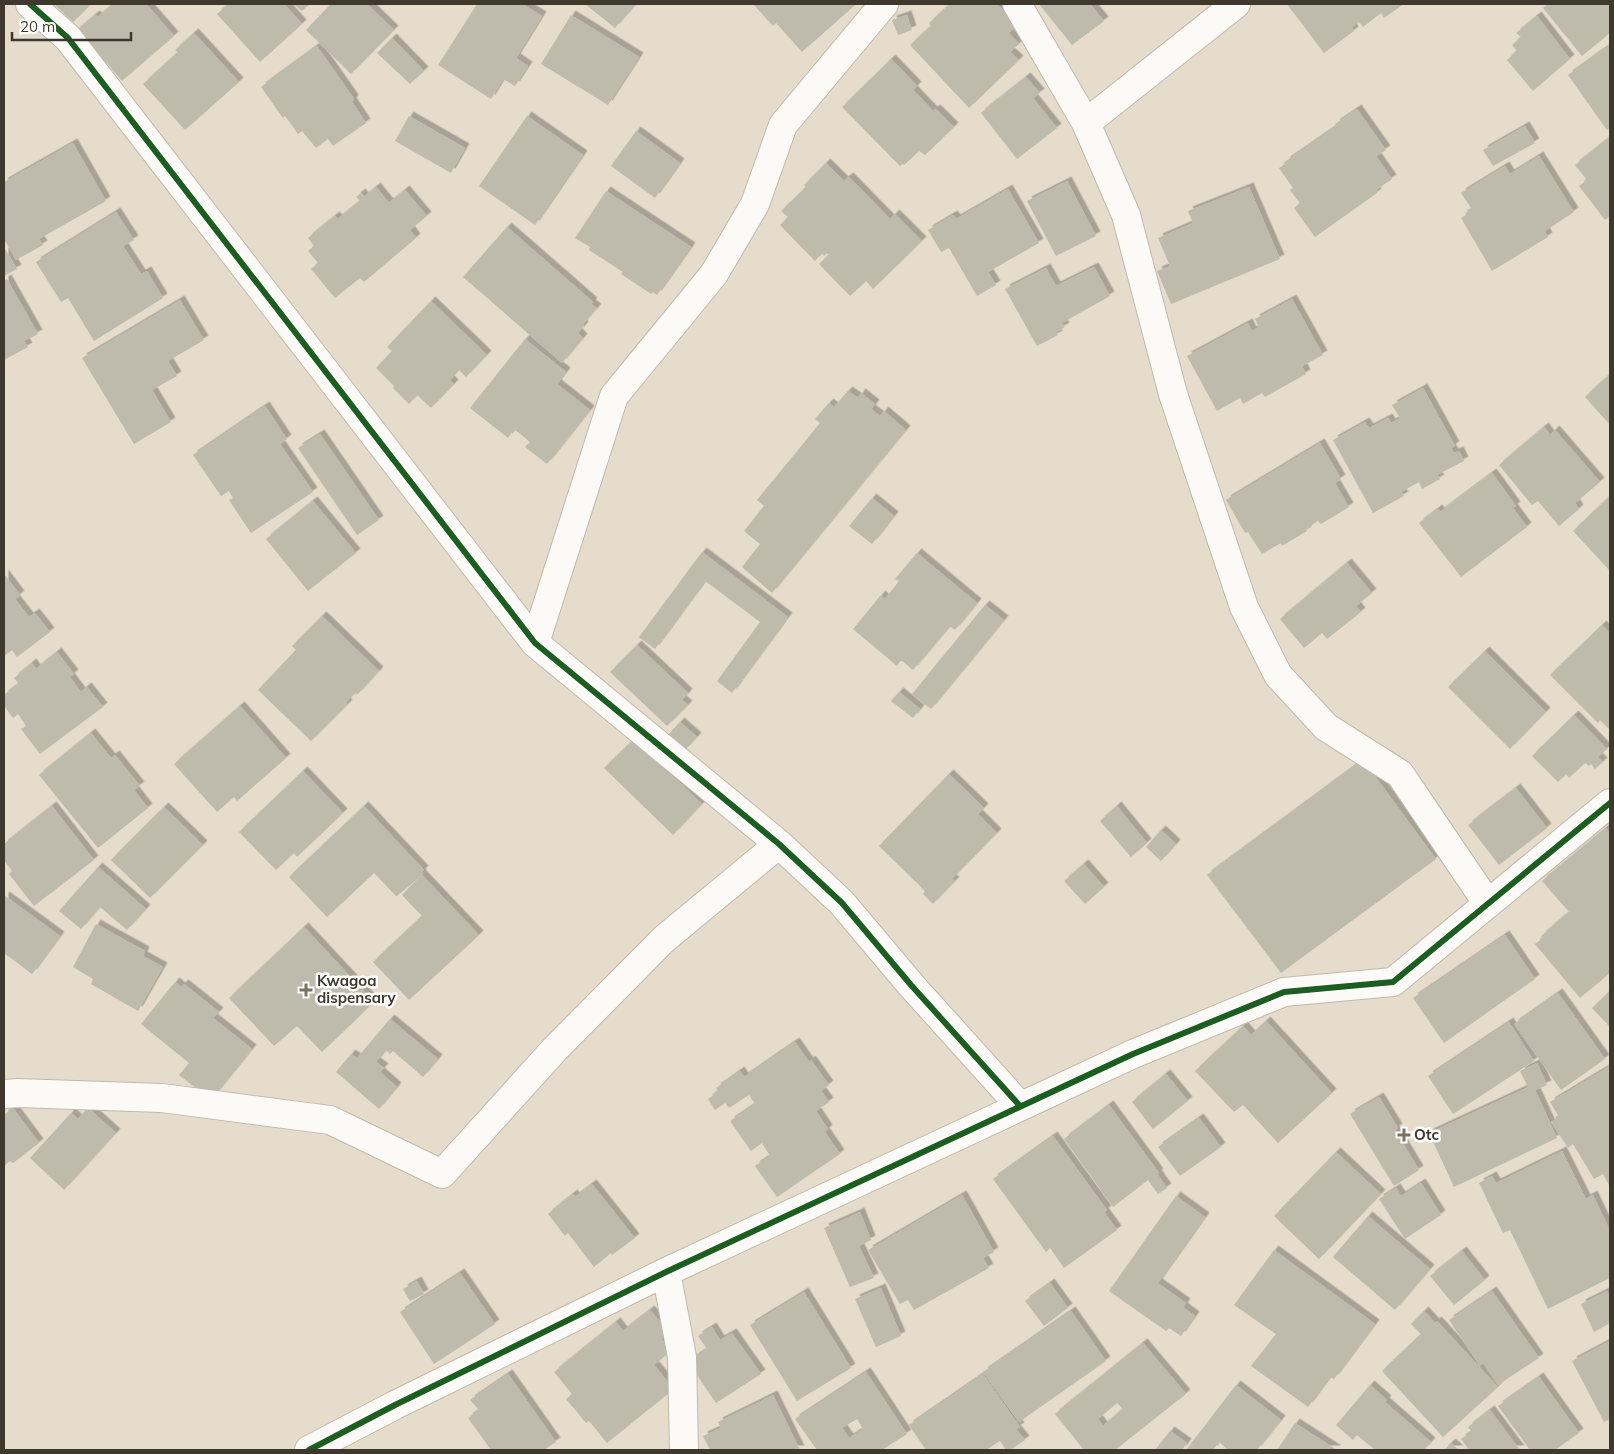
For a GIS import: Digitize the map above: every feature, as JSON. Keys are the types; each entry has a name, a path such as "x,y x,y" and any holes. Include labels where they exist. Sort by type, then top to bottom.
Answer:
{"street":[{"path":"30,4 68,38 535,643 779,844 842,903 910,985 1020,1106"},
{"path":"535,643 614,396 714,274 755,204 783,125 884,4"},
{"path":"1017,4 1086,123 1126,215 1173,394 1244,607 1278,675 1326,727 1400,774 1488,904"},
{"path":"1086,123 1236,4"},
{"path":"309,1450 395,1405 666,1272 1133,1054 1284,992 1393,982 1610,803"},
{"path":"4,1094 162,1098 330,1120 442,1174 555,1049 664,939 779,844"},
{"path":"666,1272 682,1357 684,1450"}],"building":[{"path":"54,4 91,4 73,22"},
{"path":"113,4 116,6 118,4 146,4 174,36 122,81 106,62 103,64 75,32 95,15 98,17"},
{"path":"229,4 284,4 302,24 260,62 217,14"},
{"path":"294,4 309,4 302,11"},
{"path":"331,4 367,4 394,30 351,74 306,30"},
{"path":"477,4 522,4 542,16 516,58 528,66 515,86 503,79 491,99 438,65"},
{"path":"585,4 636,4 615,28"},
{"path":"753,4 855,5 802,52 776,23 773,26"},
{"path":"950,4 997,4 1017,25 1009,33 1019,44 1010,52 1019,60 969,108 910,45 931,26 929,23"},
{"path":"1039,4 1090,4 1104,21 1072,45"},
{"path":"1287,4 1404,4 1384,18 1381,13 1363,27 1359,22 1352,27 1354,31 1324,53"},
{"path":"1548,4 1610,4 1610,33 1582,56 1543,8"},
{"path":"571,15 639,57 608,105 541,64"},
{"path":"907,15 912,30 898,35 892,20"},
{"path":"1537,16 1570,59 1533,91 1507,60 1517,51 1512,45 1521,37 1516,33"},
{"path":"194,33 239,82 185,130 143,84 178,52 175,50"},
{"path":"392,38 424,71 410,84 377,53"},
{"path":"1610,45 1610,128 1607,130 1568,75"},
{"path":"317,46 354,99 352,102 366,123 333,146 328,139 316,148 302,131 298,134 285,116 283,118 261,87"},
{"path":"891,59 917,86 913,90 933,111 936,109 954,127 925,155 919,151 904,165 900,166 842,107"},
{"path":"1026,77 1040,93 1033,98 1057,128 1017,159 981,113"},
{"path":"1357,109 1386,150 1376,156 1392,179 1376,190 1377,193 1315,237 1294,208 1300,203 1290,190 1293,188 1279,168"},
{"path":"409,116 465,148 451,173 395,141"},
{"path":"527,116 583,155 535,225 479,186"},
{"path":"1525,126 1535,143 1493,166 1483,150"},
{"path":"636,131 680,163 655,198 611,166"},
{"path":"1610,137 1610,216 1605,220 1579,186 1587,180 1575,165"},
{"path":"73,143 106,201 39,239 43,245 16,260 4,239 4,182"},
{"path":"1539,156 1574,212 1545,231 1548,237 1492,271 1461,218 1469,213 1467,210 1471,208 1461,193 1505,166 1510,174"},
{"path":"826,163 844,181 849,177 890,219 895,214 922,241 873,289 866,281 850,296 819,264 829,255 827,253 824,256 822,253 815,261 780,225 788,217 781,211 806,187 804,185"},
{"path":"1067,181 1096,236 1056,256 1027,201"},
{"path":"376,187 389,203 405,190 427,216 410,230 416,238 364,282 360,278 335,298 311,269 318,263 308,251 314,246 308,238 335,216 338,219 360,201 356,197 361,193 364,197"},
{"path":"1249,187 1280,259 1171,304 1157,271 1170,266 1158,238 1193,223 1188,211"},
{"path":"1008,189 1039,243 988,272 996,285 977,296 949,248 941,252 928,230 953,215 956,219"},
{"path":"606,191 691,247 657,295 653,292 651,294 621,274 623,272 589,250 590,247 575,238"},
{"path":"116,212 134,240 123,246 141,274 147,271 163,298 94,341 68,298 61,302 36,262"},
{"path":"507,227 593,302 591,304 597,308 578,333 583,338 562,363 463,277"},
{"path":"4,250 17,269 4,276"},
{"path":"1094,267 1110,296 1062,323 1065,327 1056,332 1058,335 1037,346 1005,289 1046,268 1056,286"},
{"path":"7,279 38,334 24,341 28,347 4,360 4,281"},
{"path":"1292,299 1323,355 1302,366 1306,374 1265,397 1262,393 1243,404 1240,398 1217,411 1187,356 1248,323 1252,331 1259,327 1255,319"},
{"path":"180,300 204,340 168,361 177,376 152,390 171,422 134,444 82,358"},
{"path":"431,301 487,355 466,377 459,370 450,380 454,384 431,408 417,395 409,404 376,368 392,351 387,347"},
{"path":"525,339 566,372 557,384 590,410 547,464 525,447 530,442 514,429 508,438 470,408"},
{"path":"1610,374 1610,425 1585,397"},
{"path":"1423,388 1455,446 1451,448 1454,453 1459,451 1464,461 1437,475 1440,479 1422,489 1419,482 1401,492 1404,496 1373,513 1333,440 1365,422 1369,428 1388,418 1391,423 1400,418 1392,405"},
{"path":"848,391 858,398 861,393 875,404 871,409 880,416 884,411 906,430 772,593 742,567 760,544 744,531 764,506 757,500 820,423 815,419 829,403 834,407"},
{"path":"265,406 287,439 280,444 313,492 251,533 229,500 233,498 229,491 221,496 193,455"},
{"path":"1544,427 1550,435 1555,430 1600,482 1575,503 1579,509 1559,526 1538,501 1532,505 1499,465"},
{"path":"320,434 379,520 357,535 298,448"},
{"path":"1320,443 1341,479 1335,483 1349,507 1321,524 1318,521 1306,529 1307,531 1282,546 1281,543 1262,554 1248,532 1245,533 1226,500"},
{"path":"1492,473 1516,506 1513,508 1527,527 1461,577 1419,523 1438,509 1440,512"},
{"path":"1610,496 1610,571 1573,531"},
{"path":"872,498 894,516 872,544 849,526"},
{"path":"313,501 356,553 308,591 266,539"},
{"path":"702,552 788,617 732,693 717,681 760,622 705,581 655,649 639,637"},
{"path":"917,553 977,603 955,630 950,626 913,670 901,660 897,666 853,629 881,595 885,599 899,581 895,579"},
{"path":"1347,563 1372,593 1356,606 1361,612 1327,639 1322,633 1304,648 1280,619"},
{"path":"4,574 20,595 15,599 29,617 35,613 50,632 17,657 12,650 4,656"},
{"path":"985,605 1004,620 931,709 912,694"},
{"path":"322,616 379,671 357,695 355,693 346,702 348,704 311,741 258,690 296,650 292,646"},
{"path":"1602,625 1610,634 1610,730 1600,720 1598,723 1550,675"},
{"path":"637,645 688,693 682,700 688,705 667,726 610,672"},
{"path":"1485,651 1546,712 1510,749 1448,687"},
{"path":"57,652 74,674 70,677 81,692 87,687 103,707 40,754 21,729 26,726 18,714 13,718 4,706 4,695 19,684 14,678 32,663 36,669"},
{"path":"899,692 920,709 913,718 891,701"},
{"path":"240,706 286,758 237,801 234,797 217,812 174,764"},
{"path":"1574,715 1607,749 1598,757 1603,762 1595,769 1591,764 1589,766 1585,763 1569,778 1566,774 1558,782 1532,756"},
{"path":"680,722 697,737 685,750 668,735"},
{"path":"91,733 111,758 115,755 140,786 134,790 148,808 98,848 39,775"},
{"path":"634,739 702,804 673,835 604,768"},
{"path":"1363,760 1436,859 1281,973 1207,875"},
{"path":"303,771 343,813 297,857 294,853 276,870 239,832"},
{"path":"949,774 984,808 978,814 997,833 952,879 955,881 933,904 923,894 925,891 879,846"},
{"path":"1516,788 1547,828 1499,865 1468,825"},
{"path":"52,806 94,860 34,906 9,874 12,871 4,860 4,844"},
{"path":"364,806 424,870 421,873 422,875 397,896 374,873 327,917 289,877"},
{"path":"1117,806 1147,843 1131,857 1100,821"},
{"path":"164,807 203,845 150,898 111,860"},
{"path":"1606,828 1610,833 1610,973 1580,998 1535,944 1543,938 1541,936 1569,912 1542,881"},
{"path":"1161,830 1176,844 1161,861 1146,847"},
{"path":"1084,864 1104,887 1085,904 1064,881"},
{"path":"98,867 146,909 127,930 100,907 81,929 59,911"},
{"path":"422,875 479,935 409,1000 373,962 422,916 402,895"},
{"path":"5,896 60,936 32,974 4,953"},
{"path":"96,924 145,951 143,956 163,967 138,1011 91,984 93,979 73,967"},
{"path":"304,927 374,1002 322,1052 297,1026 274,1046 229,998"},
{"path":"1505,935 1535,979 1444,1043 1413,998"},
{"path":"175,982 181,987 184,984 219,1012 213,1018 252,1049 214,1096 205,1095 179,1075 189,1063 141,1024"},
{"path":"1610,991 1610,1027 1592,1008"},
{"path":"1558,993 1605,1059 1561,1090 1514,1024"},
{"path":"390,1019 438,1059 423,1077 393,1051 390,1054 386,1050 376,1062 384,1068 380,1072 397,1087 379,1109 336,1072 351,1054 357,1058"},
{"path":"1266,1021 1332,1093 1278,1143 1243,1105 1234,1112 1195,1071 1243,1026 1251,1035"},
{"path":"1509,1022 1534,1061 1453,1114 1428,1076"},
{"path":"795,1042 829,1085 821,1091 829,1102 816,1111 828,1129 825,1132 840,1154 777,1197 755,1166 770,1156 762,1143 751,1151 730,1121 755,1104 749,1095 729,1108 725,1103 715,1110 708,1099 718,1092 716,1088 740,1071 744,1077"},
{"path":"1537,1063 1547,1085 1535,1090 1557,1138 1454,1187 1429,1133 1528,1087 1520,1071"},
{"path":"1610,1066 1610,1187 1603,1174 1594,1179 1573,1144 1568,1148 1551,1122 1559,1117 1550,1102"},
{"path":"1166,1074 1188,1101 1153,1129 1132,1102"},
{"path":"1379,1097 1398,1128 1395,1130 1419,1170 1394,1186 1350,1114"},
{"path":"1109,1105 1159,1173 1157,1174 1167,1188 1158,1194 1148,1180 1113,1207 1064,1139"},
{"path":"13,1108 39,1143 13,1163 10,1161 4,1166 4,1115"},
{"path":"88,1108 116,1133 64,1190 30,1158 71,1113 78,1119"},
{"path":"1199,1118 1221,1147 1180,1176 1158,1147"},
{"path":"1053,1136 1107,1210 1104,1212 1117,1230 1064,1268 1050,1248 1046,1252 993,1179"},
{"path":"1562,1151 1586,1199 1593,1195 1610,1231 1610,1278 1548,1309 1510,1230 1503,1233 1479,1183 1492,1176 1496,1183"},
{"path":"1336,1152 1381,1194 1319,1259 1274,1216"},
{"path":"1421,1183 1441,1215 1405,1239 1379,1199 1396,1188 1401,1196"},
{"path":"592,1184 635,1238 612,1255 611,1253 594,1267 568,1233 565,1236 548,1214 573,1194 575,1197"},
{"path":"962,1195 994,1252 983,1258 989,1268 914,1310 908,1300 900,1304 868,1250"},
{"path":"1176,1196 1205,1217 1158,1283 1186,1303 1183,1307 1195,1316 1181,1336 1169,1328 1166,1331 1109,1291"},
{"path":"860,1212 871,1240 859,1246 874,1278 850,1287 824,1228"},
{"path":"1368,1216 1430,1269 1395,1310 1333,1257"},
{"path":"1274,1250 1375,1324 1334,1379 1330,1377 1308,1407 1251,1366 1276,1334 1234,1305"},
{"path":"1462,1251 1485,1280 1454,1305 1430,1276"},
{"path":"460,1273 495,1324 434,1364 400,1312"},
{"path":"417,1281 424,1294 410,1301 403,1289"},
{"path":"1050,1283 1068,1308 1044,1326 1025,1301"},
{"path":"881,1288 901,1336 876,1347 855,1299"},
{"path":"1492,1291 1539,1358 1498,1385 1483,1363 1480,1366 1449,1320"},
{"path":"1607,1291 1610,1297 1610,1323 1594,1332 1581,1304"},
{"path":"804,1292 851,1368 797,1401 750,1325"},
{"path":"650,1310 669,1332 661,1339 671,1351 654,1365 674,1389 607,1443 589,1421 586,1423 566,1399 572,1394 554,1372 616,1322 623,1331"},
{"path":"1071,1311 1106,1361 1019,1422 983,1372"},
{"path":"1424,1311 1435,1323 1437,1321 1498,1387 1443,1437 1382,1371 1421,1334 1411,1324"},
{"path":"712,1327 720,1340 732,1333 761,1374 716,1403 688,1362 707,1349 698,1336"},
{"path":"1610,1341 1610,1419 1604,1422 1572,1361"},
{"path":"1143,1343 1186,1394 1115,1450 1084,1450 1055,1414","holes":["1117,1403 1123,1409 1103,1426 1098,1419"]},
{"path":"866,1372 907,1434 882,1450 817,1450 795,1419","holes":["857,1419 863,1429 849,1438 842,1428"]},
{"path":"508,1374 556,1442 544,1450 491,1450 468,1418 479,1410 470,1400"},
{"path":"983,1374 1020,1427 1016,1429 1025,1440 1010,1450 1006,1450 1000,1441 986,1450 926,1450 909,1425"},
{"path":"1539,1377 1579,1433 1555,1450 1530,1450 1498,1406"},
{"path":"1236,1385 1281,1420 1257,1450 1228,1450 1219,1442 1213,1450 1186,1450"},
{"path":"1370,1385 1387,1400 1385,1402 1431,1442 1424,1450 1375,1450 1357,1435 1353,1440 1336,1425"},
{"path":"773,1395 800,1450 710,1450 703,1436 721,1428 718,1422"},
{"path":"1490,1410 1520,1450 1469,1450 1461,1439 1472,1432 1468,1427"},
{"path":"1295,1423 1337,1450 1277,1450"},
{"path":"1170,1431 1187,1443 1182,1450 1155,1450"},
{"path":"1451,1443 1459,1450 1444,1450"}],"cycle path":[{"path":"30,4 68,38 535,643 779,844 842,903 911,985 1020,1106"},
{"path":"309,1450 395,1405 666,1272 1133,1054 1284,992 1393,982 1610,803"}],"place":[{"name":"Kwagoa dispensary","path":"306,990"},
{"name":"Otc","path":"1404,1135"}]}
